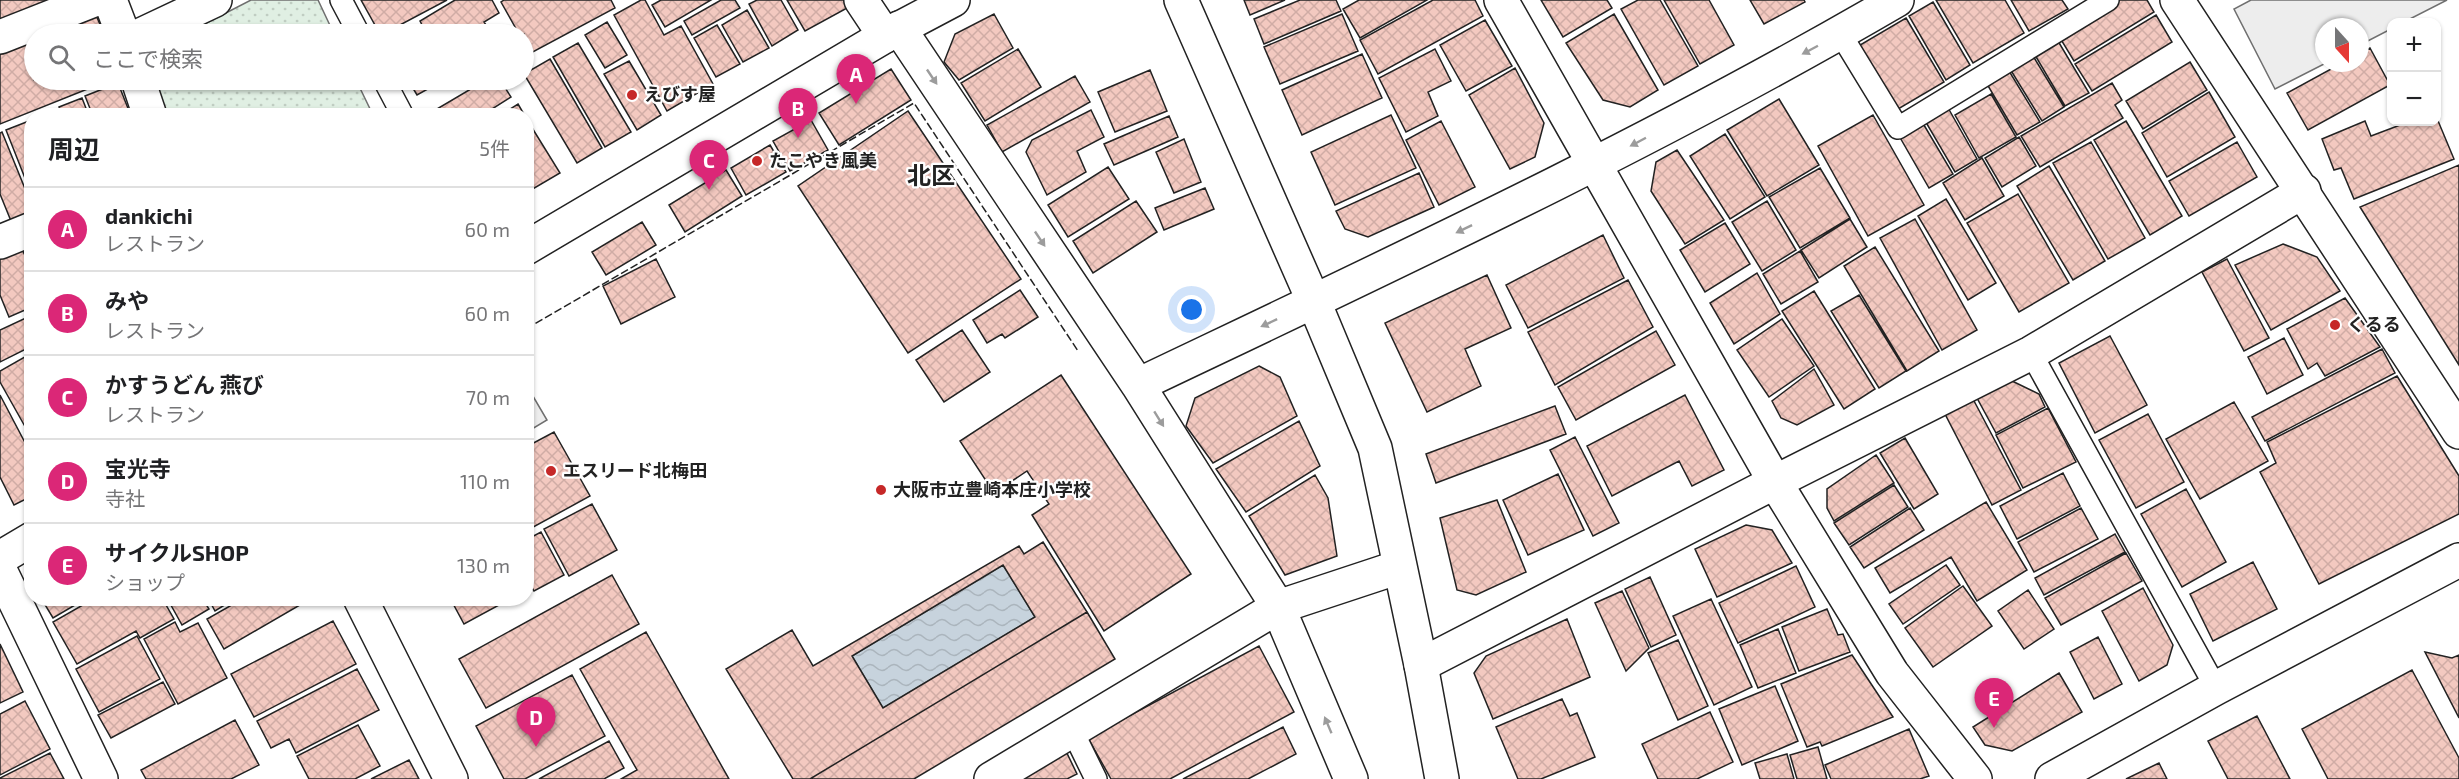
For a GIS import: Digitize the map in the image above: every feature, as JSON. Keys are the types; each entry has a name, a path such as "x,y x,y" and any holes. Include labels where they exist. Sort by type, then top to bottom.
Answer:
{"street":[{"path":"33,24 94,0"},
{"path":"110,0 119,24"},
{"path":"164,24 215,0"},
{"path":"861,0 892,32 1138,385 1278,607 1351,779"},
{"path":"534,243 892,32 953,0"},
{"path":"1180,0 1314,302 1375,448 1421,665 1442,779"},
{"path":"1502,0 1774,482 1892,673 1975,779"},
{"path":"1138,385 1596,165 1897,0"},
{"path":"2177,0 2304,191 2459,432"},
{"path":"0,37 24,28"},
{"path":"141,90 147,108"},
{"path":"1421,665 1774,482 2031,353 2304,191"},
{"path":"0,242 24,232"},
{"path":"0,558 24,544"},
{"path":"2052,779 2216,688 2459,560"},
{"path":"991,779 1278,607 1399,567"},
{"path":"0,570 100,779"},
{"path":"364,606 452,779"}],"lane":[{"path":"340,0 353,24"},
{"path":"1840,33 1898,128 2108,0"},
{"path":"390,90 400,108"},
{"path":"2031,353 2216,688"},
{"path":"1072,730 1096,779"}],"green space":[{"path":"251,0 318,0 329,24 204,24"},
{"path":"157,90 361,90 370,108 164,108"}],"shaded area":[{"path":"2251,0 2447,0 2412,18 2387,18 2387,31 2369,40 2369,18 2315,18 2315,69 2275,89 2234,9"},
{"path":"534,398 547,420 534,428"}],"water":[{"path":"1003,565 1035,617 883,708 852,656"}],"building":[{"path":"0,0 54,0 0,21"},
{"path":"361,0 447,0 402,24 374,24"},
{"path":"455,0 492,0 499,13 484,22 485,24 422,24 420,21"},
{"path":"504,0 611,0 615,8 534,51 534,24 513,24 501,2"},
{"path":"645,0 664,35 681,26 713,84 667,111 614,15"},
{"path":"661,0 711,0 665,27 652,5"},
{"path":"721,0 735,0 740,8 692,35 684,21"},
{"path":"757,0 781,0 798,30 772,46 749,4"},
{"path":"787,0 845,0 849,7 805,31"},
{"path":"1244,0 1285,0 1250,15"},
{"path":"1300,0 1336,0 1341,11 1264,44 1254,19"},
{"path":"1359,0 1427,0 1360,38 1343,9"},
{"path":"1433,0 1475,0 1483,16 1378,74 1360,40"},
{"path":"1541,0 1607,0 1612,8 1563,37"},
{"path":"1638,0 1660,0 1698,66 1664,85 1621,9"},
{"path":"1664,0 1709,0 1734,45 1700,64"},
{"path":"1750,0 1804,0 1805,2 1764,24"},
{"path":"1936,0 2005,0 2024,33 1973,63"},
{"path":"2011,0 2062,0 2068,9 2029,31"},
{"path":"2112,0 2147,0 2154,12 2074,61 2057,33"},
{"path":"1933,2 1970,65 1946,80 1909,16"},
{"path":"93,8 100,24 53,24"},
{"path":"747,10 769,48 743,62 722,25"},
{"path":"994,14 1013,48 959,80 944,62 955,34"},
{"path":"1342,14 1358,51 1280,84 1264,47"},
{"path":"1614,14 1658,90 1630,107 1603,100 1566,43"},
{"path":"2156,15 2172,42 2092,91 2075,64"},
{"path":"1906,18 1944,82 1893,112 1855,48"},
{"path":"1485,20 1512,66 1466,91 1440,45"},
{"path":"607,22 627,55 605,68 585,35"},
{"path":"717,25 740,64 716,77 694,38"},
{"path":"24,35 24,90 85,90 40,108 24,108 24,114 0,124 0,45"},
{"path":"2055,36 2089,93 2065,106 2032,50"},
{"path":"578,43 631,132 605,147 553,57"},
{"path":"2369,48 2387,79 2387,87 2308,130 2287,93 2326,72 2369,72"},
{"path":"1018,49 1041,87 985,121 961,83"},
{"path":"1435,49 1451,81 1428,92 1438,116 1406,132 1379,78"},
{"path":"2030,51 2064,107 2042,121 2007,64"},
{"path":"1362,54 1382,98 1302,135 1282,90"},
{"path":"550,59 602,148 577,163 534,90 534,68"},
{"name":"えびす屋","path":"629,61 661,115 637,130 604,74"},
{"path":"2190,62 2207,90 2143,129 2126,101"},
{"path":"2006,66 2040,122 2017,135 1984,79"},
{"path":"1515,68 1544,123 1535,157 1510,169 1469,95"},
{"path":"891,69 911,100 839,145 819,113"},
{"path":"1150,70 1167,111 1115,132 1098,92"},
{"path":"1075,76 1090,102 1002,152 987,125"},
{"path":"2112,83 2122,100 2115,105 2123,118 2040,167 2021,136"},
{"path":"100,90 121,90 128,108 90,108 85,96"},
{"path":"414,90 426,90 417,95"},
{"path":"469,90 506,90 511,97 494,108 439,108"},
{"path":"2209,92 2235,137 2167,177 2142,133"},
{"path":"1991,94 2016,137 1979,158 1955,115"},
{"path":"82,98 86,108 59,108"},
{"path":"1779,99 1819,165 1767,196 1727,130"},
{"path":"1947,106 1977,159 1955,172 1924,119"},
{"path":"1091,110 1104,137 1077,151 1086,172 1047,195 1026,152 1032,140"},
{"path":"908,111 1021,279 908,353 798,186"},
{"path":"1391,115 1416,168 1335,205 1311,152"},
{"path":"1873,115 1924,205 1868,236 1818,146"},
{"path":"1169,116 1178,137 1114,165 1104,144"},
{"path":"811,120 828,150 790,171 773,141"},
{"path":"1921,120 1953,174 1929,188 1898,134"},
{"path":"1441,121 1475,187 1439,205 1406,140"},
{"path":"2126,121 2182,216 2150,235 2094,140"},
{"path":"2365,121 2371,136 2397,126 2440,126 2454,159 2354,199 2341,168 2334,170 2322,139"},
{"path":"24,123 24,176 6,130"},
{"path":"534,131 560,173 534,188"},
{"path":"2,132 24,186 24,216 11,221 0,194 0,133"},
{"path":"1725,134 1765,197 1730,219 1690,156"},
{"path":"2019,137 2036,166 2002,187 1985,158"},
{"path":"1184,139 1201,182 1174,193 1156,152"},
{"path":"2091,142 2145,238 2108,259 2053,163"},
{"path":"2237,142 2257,177 2189,216 2169,181"},
{"path":"770,145 786,172 746,195 731,168"},
{"path":"1677,150 1724,220 1685,244 1651,191 1656,162"},
{"path":"1982,158 2004,196 1965,220 1943,183"},
{"path":"2459,165 2459,365 2360,207"},
{"path":"2049,166 2105,261 2073,280 2017,186"},
{"path":"1108,167 1129,199 1068,237 1048,205"},
{"path":"1820,168 1850,218 1800,248 1769,197"},
{"path":"726,170 742,196 685,232 669,205"},
{"path":"1419,173 1434,207 1368,237 1345,229 1336,211"},
{"path":"1205,188 1214,209 1164,230 1155,208"},
{"path":"2018,194 2069,283 2019,312 1967,223"},
{"path":"1946,199 1996,283 1968,300 1918,216"},
{"path":"1136,201 1157,232 1093,273 1073,241"},
{"path":"1767,201 1796,250 1762,271 1732,222"},
{"path":"1850,219 1867,247 1819,278 1801,250"},
{"path":"1915,219 1977,330 1942,350 1880,238"},
{"path":"642,222 656,245 606,275 592,252"},
{"path":"1725,223 1750,264 1705,292 1680,250"},
{"path":"1603,235 1624,278 1528,328 1506,285"},
{"path":"19,243 24,253 24,310 9,317 0,295 0,251"},
{"path":"2283,244 2317,257 2340,291 2271,330 2235,265"},
{"path":"1875,247 1939,351 1907,371 1844,266"},
{"path":"1800,251 1818,282 1781,304 1763,274"},
{"path":"656,259 675,297 621,324 603,286"},
{"path":"2227,259 2269,338 2244,351 2202,272"},
{"path":"1757,273 1780,314 1734,344 1710,303"},
{"path":"1487,275 1511,328 1465,349 1481,386 1427,412 1385,323"},
{"path":"1628,280 1653,327 1555,385 1528,332"},
{"path":"1020,290 1038,317 1005,338 1002,334 987,343 973,320"},
{"path":"1814,291 1875,389 1844,409 1782,311"},
{"path":"1859,295 1906,371 1879,388 1831,311"},
{"path":"2345,298 2380,347 2325,376 2317,363 2308,369 2287,329"},
{"path":"24,319 24,350 0,362 0,330"},
{"path":"1782,319 1814,366 1769,397 1737,350"},
{"path":"962,330 990,372 944,402 916,360"},
{"path":"1656,331 1675,365 1576,420 1558,387"},
{"path":"2110,336 2147,405 2095,433 2059,363"},
{"path":"2284,338 2303,375 2267,394 2248,357"},
{"path":"2382,349 2395,373 2265,441 2252,417"},
{"path":"24,357 24,425 0,382 0,371"},
{"path":"1259,366 1280,377 1297,416 1213,463 1186,426 1195,398"},
{"path":"1814,369 1834,405 1797,425 1781,418 1772,401"},
{"path":"1061,375 1191,574 1104,631 1032,515 1049,504 1027,471 994,493 960,441"},
{"path":"2397,376 2459,476 2459,514 2319,584 2260,472 2276,463 2267,442"},
{"path":"2010,380 2039,394 2045,407 1996,433 1977,398"},
{"path":"0,395 24,441 24,500 14,505 0,477"},
{"path":"1685,395 1724,470 1692,486 1679,461 1612,496 1587,446"},
{"path":"1973,399 2021,490 1992,505 1945,414"},
{"path":"2234,402 2268,461 2200,499 2166,439"},
{"path":"1555,406 1566,434 1436,483 1426,454"},
{"path":"2048,408 2076,462 2023,488 1996,435"},
{"path":"2148,414 2184,482 2136,508 2099,440"},
{"path":"1299,421 1320,466 1246,512 1216,469"},
{"name":"エスリード北梅田","path":"554,432 590,496 534,527 534,443"},
{"path":"1575,437 1619,523 1593,536 1550,450"},
{"path":"1905,438 1938,494 1914,509 1880,453"},
{"path":"1876,455 1894,483 1834,521 1827,508 1827,489"},
{"path":"2063,473 2080,506 2017,539 2000,506"},
{"path":"1558,474 1584,530 1528,555 1503,500"},
{"path":"1315,475 1328,498 1337,556 1285,575 1249,516"},
{"path":"1894,485 1908,507 1849,545 1834,523"},
{"path":"2186,489 2226,562 2182,587 2141,514"},
{"path":"1497,500 1526,572 1476,595 1457,590 1440,518"},
{"path":"1986,502 2027,570 1977,601 1951,557 1890,593 1875,568"},
{"path":"592,504 617,550 569,576 544,529"},
{"path":"1910,508 1924,530 1864,568 1850,547"},
{"path":"2081,508 2098,539 2034,572 2018,542"},
{"path":"1746,525 1772,530 1792,563 1717,597 1695,549"},
{"path":"541,532 564,575 534,591 534,536"},
{"path":"2115,534 2125,552 2044,595 2035,578"},
{"path":"1043,542 1087,612 810,779 793,779 726,669 792,630 813,666 1019,546 1024,554","holes":["1003,565 1035,617 883,708 852,656"]},
{"path":"2126,553 2142,581 2061,625 2045,598"},
{"path":"2253,562 2277,609 2213,641 2190,594"},
{"path":"1946,565 1960,585 1903,624 1889,604"},
{"path":"1796,566 1815,607 1738,643 1719,603"},
{"path":"612,575 639,624 486,708 459,659"},
{"path":"1650,577 1676,635 1651,647 1625,589"},
{"path":"1963,586 1992,626 1933,667 1905,628"},
{"path":"2143,588 2173,645 2167,665 2139,681 2102,611"},
{"path":"2028,590 2054,629 2024,649 1998,611"},
{"path":"1622,591 1649,648 1626,671 1595,603"},
{"path":"1711,599 1752,687 1714,705 1673,616"},
{"path":"46,606 73,606 53,618"},
{"path":"81,606 167,606 174,619 140,638 136,631 77,664 53,622"},
{"path":"171,606 207,606 209,609 182,625"},
{"path":"212,606 223,606 215,611"},
{"path":"230,606 298,606 224,649 207,619"},
{"path":"454,606 497,606 464,624"},
{"path":"1827,609 1838,635 1843,634 1850,652 1799,671 1782,627"},
{"path":"1087,612 1115,659 914,779 810,779"},
{"path":"1567,619 1590,677 1493,719 1474,673 1486,656"},
{"path":"333,621 356,664 254,717 231,674"},
{"path":"175,622 180,632 198,623 227,678 178,704 144,639"},
{"path":"1778,629 1796,673 1758,688 1740,645"},
{"path":"646,632 729,779 621,779 637,770 580,669"},
{"path":"137,636 160,679 99,712 76,669"},
{"path":"2098,637 2122,684 2094,699 2070,652"},
{"path":"1678,640 1708,706 1678,720 1648,653"},
{"path":"0,644 23,692 0,703"},
{"path":"1259,646 1294,712 1170,779 1111,779 1088,738"},
{"path":"2425,652 2452,658 2459,655 2459,718"},
{"path":"1852,655 1893,717 1822,746 1820,742 1807,747 1781,684"},
{"path":"357,669 379,710 296,753 289,739 271,748 257,721"},
{"path":"2412,670 2459,758 2459,779 2328,779 2302,729"},
{"path":"2059,673 2082,712 2012,751 1985,745 1973,727"},
{"path":"572,675 605,736 525,779 504,779 476,726"},
{"path":"163,682 175,704 111,738 98,715"},
{"path":"1775,686 1798,741 1742,765 1719,709"},
{"path":"1562,699 1570,716 1577,713 1595,757 1541,779 1518,779 1496,727"},
{"path":"25,701 50,749 0,775 0,714"},
{"path":"1710,712 1733,762 1697,779 1658,779 1642,744"},
{"path":"2257,716 2290,779 2228,779 2208,741"},
{"path":"235,720 259,765 231,779 146,779 141,770"},
{"path":"358,725 380,766 355,779 309,779 297,756"},
{"path":"1283,727 1296,754 1248,779 1183,779"},
{"path":"1909,729 1929,776 1920,779 1831,779 1825,765"},
{"path":"609,741 624,768 604,779 539,779"},
{"path":"1064,747 1077,774 1067,779 998,779"},
{"path":"1818,747 1827,779 1797,779 1790,755"},
{"path":"50,753 64,779 0,779 0,778"},
{"path":"1787,754 1794,779 1760,779 1755,763"},
{"path":"409,760 419,779 371,779"},
{"path":"2159,763 2167,779 2126,779"}],"fence":[{"path":"534,324 914,103 1078,351"}],"place":[{"name":"えびす屋","path":"632,95"},
{"name":"dankichi","path":"856,104"},
{"name":"みや","path":"798,138"},
{"name":"たこやき風美","path":"757,161"},
{"name":"かすうどん 燕び","path":"709,190"},
{"name":"くるる","path":"2335,325"},
{"name":"エスリード北梅田","path":"551,471"},
{"name":"大阪市立豊崎本庄小学校","path":"881,490"},
{"name":"サイクルSHOP","path":"1994,728"},
{"name":"宝光寺","path":"536,747"}],"district":[{"name":"北区","path":"931,176"}]}
